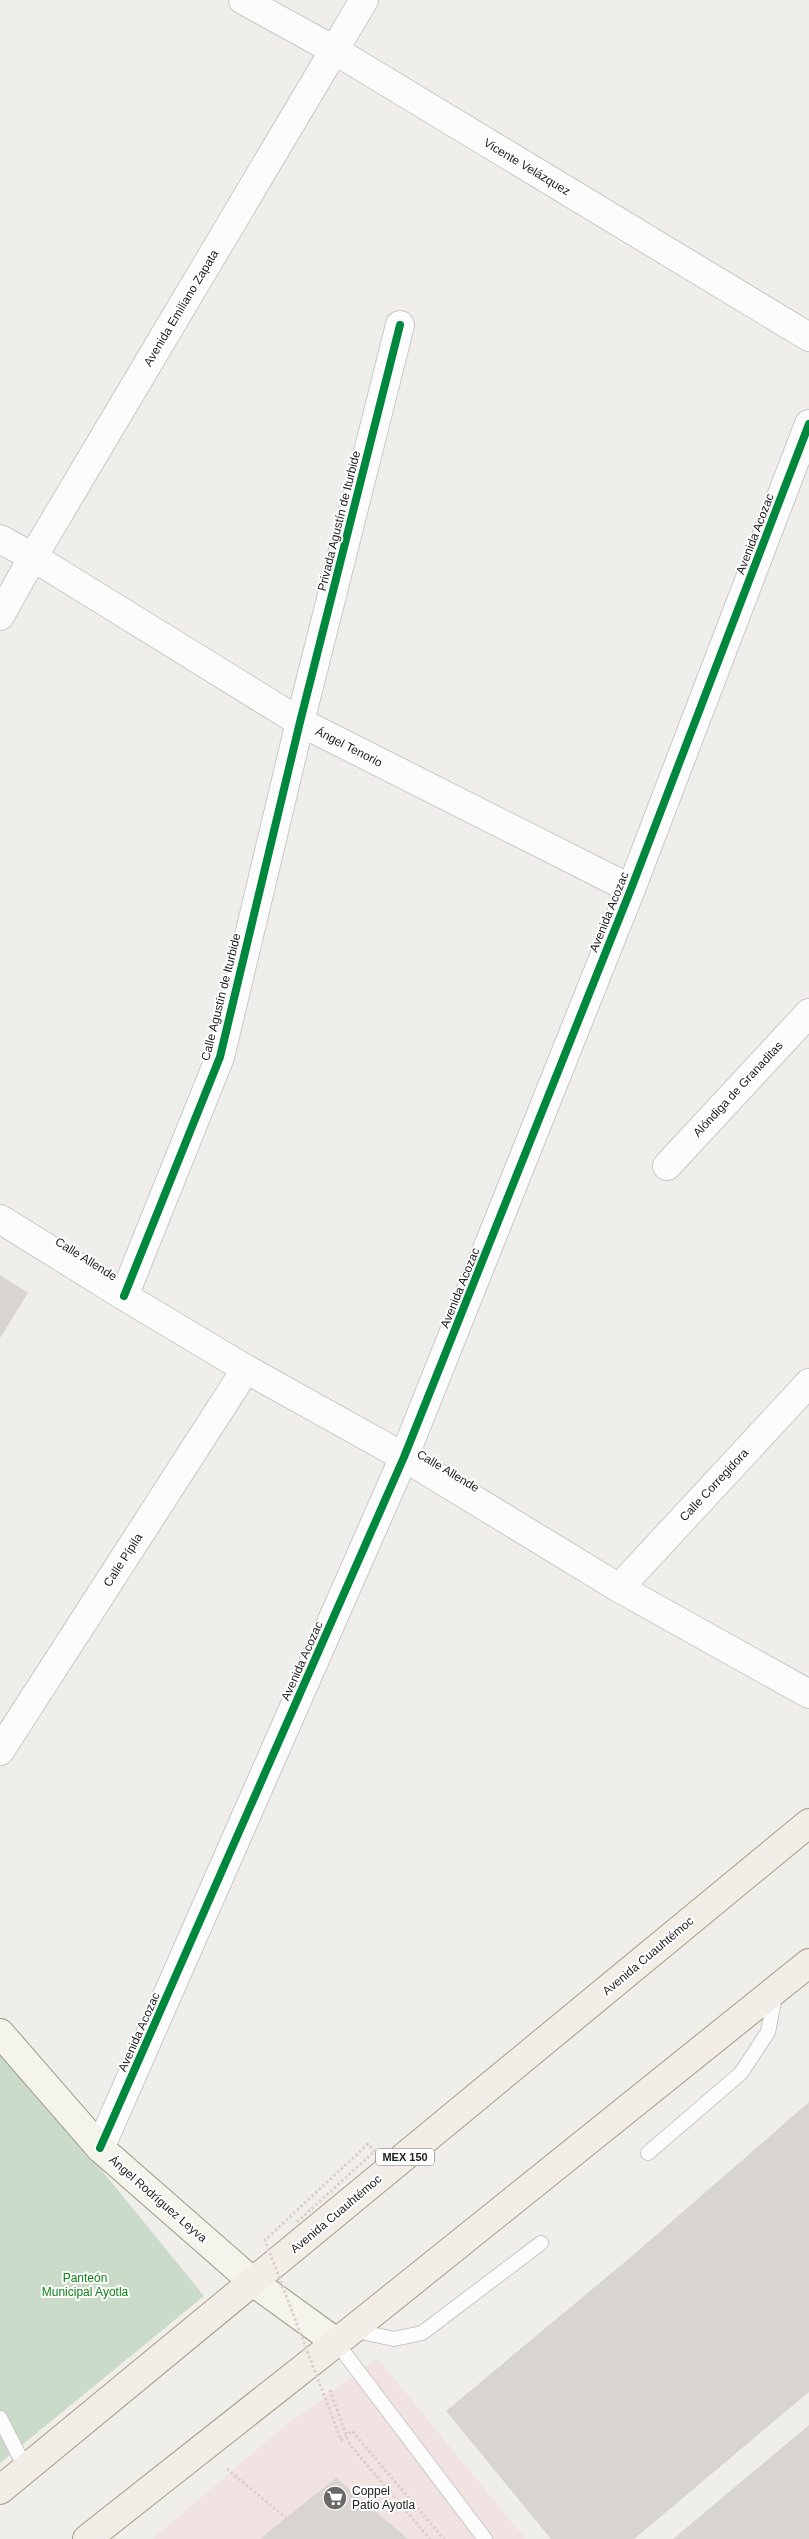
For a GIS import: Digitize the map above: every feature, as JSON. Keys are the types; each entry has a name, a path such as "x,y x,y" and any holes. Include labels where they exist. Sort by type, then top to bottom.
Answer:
{"main road":[{"name":"Avenida Cuauhtémoc","path":"0,2490 809,1823"},
{"path":"86,2539 336,2343 809,1963"}],"street":[{"name":"Vicente Velázquez","path":"243,0 334,50 809,337"},
{"name":"Avenida Emiliano Zapata","path":"0,616 33,557 364,0"},
{"name":"Privada Agustín de Iturbide","path":"300,722 400,325"},
{"name":"Avenida Acozac","path":"100,2148 404,1457 631,889 809,424"},
{"name":"Ángel Tenorio","path":"0,539 33,557 300,722 631,889"},
{"name":"Calle Agustín de Iturbide","path":"124,1296 220,1057 300,722"},
{"name":"Alóndiga de Granaditas","path":"667,1166 809,1013"},
{"name":"Calle Allende","path":"0,1218 124,1296 246,1369 404,1457 619,1588 809,1694"},
{"name":"Calle Pípila","path":"0,1751 246,1369"},
{"name":"Calle Corregidora","path":"619,1588 809,1383"},
{"name":"Ángel Rodríguez Leyva","path":"0,2033 100,2148 253,2282 336,2343"}],"lane":[{"path":"648,2153 741,2073 768,2032 777,1989"},
{"path":"336,2343 394,2339 422,2333 541,2243"},
{"path":"336,2343 485,2539"},
{"path":"0,2418 26,2469"}],"path":[{"path":"297,2222 375,2151 368,2144 265,2240 341,2440 352,2431 444,2539"},
{"path":"336,2343 350,2445 430,2539"},
{"path":"202,2448 286,2518"}],"shaded area":[{"path":"377,2358 526,2539 152,2539 281,2429"}],"green space":[{"name":"Panteón Municipal Ayotla","path":"0,2045 204,2296 0,2463"}],"building":[{"path":"0,1275 28,1293 0,1338"},
{"path":"809,2102 809,2392 634,2539 551,2539 446,2411 632,2256"},
{"path":"809,2425 809,2539 673,2539"},
{"name":"Coppel Patio Ayotla","path":"336,2478 408,2539 260,2539 286,2518"}],"cycle path":[{"path":"124,1296 220,1057 300,722 400,325"},
{"path":"100,2148 404,1457 631,889 809,424"}],"place":[{"name":"Coppel Patio Ayotla","path":"335,2498"}]}
